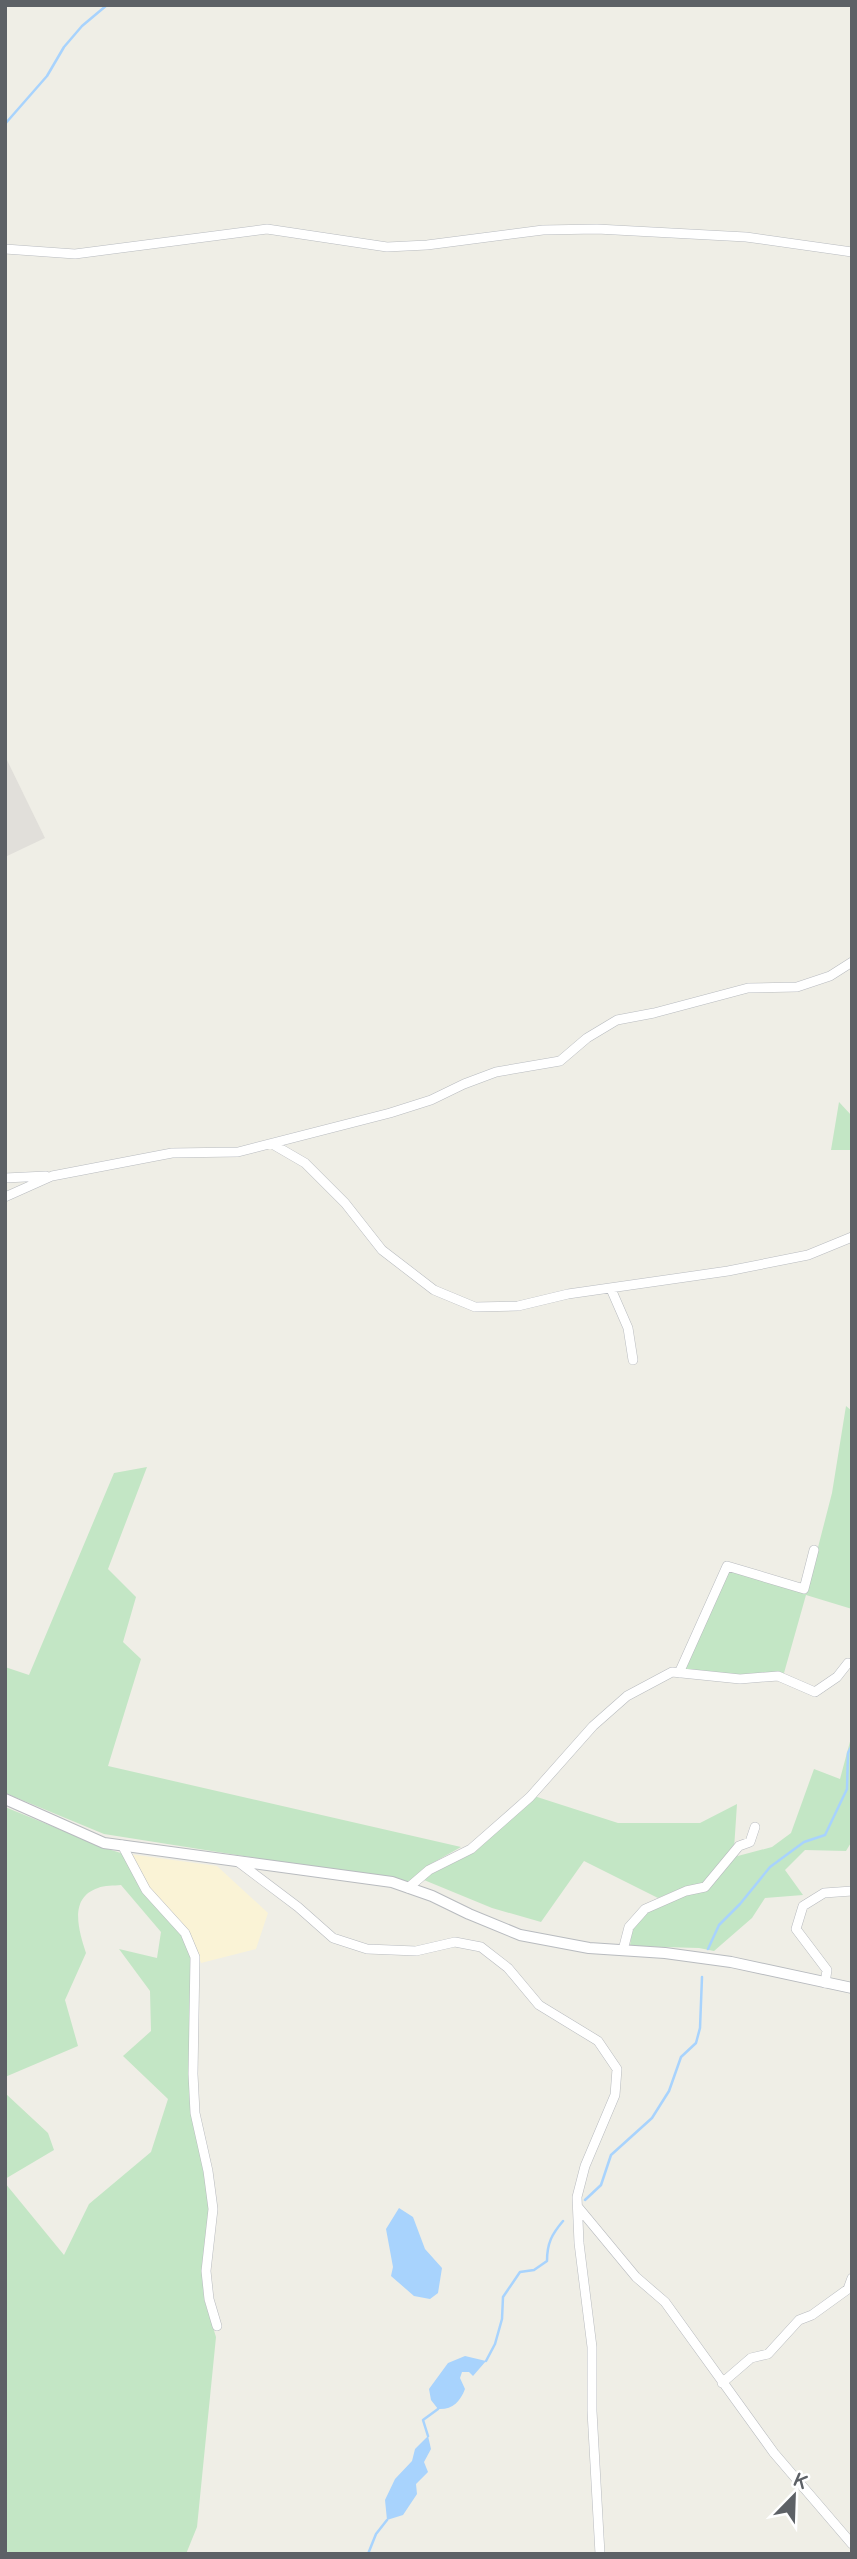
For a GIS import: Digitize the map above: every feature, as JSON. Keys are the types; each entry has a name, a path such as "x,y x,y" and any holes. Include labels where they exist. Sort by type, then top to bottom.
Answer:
{"street":[{"path":"5,249 75,254 267,229 387,247 427,246 542,230 597,229 746,237 852,252"},
{"path":"5,1178 51,1176 172,1153 238,1152 274,1145 299,1135 390,1113 430,1100 496,1072 559,1061 587,1038 617,1020 748,988 797,987 830,975 852,962"},
{"path":"274,1145 305,1163 345,1203 382,1250 434,1290 475,1307 518,1306 568,1294 728,1271 808,1255 852,1237"},
{"path":"5,1197 51,1176"},
{"path":"611,1289 628,1328 633,1360"},
{"path":"679,1673 727,1566 804,1588 814,1550"},
{"path":"408,1888 429,1870 471,1849 530,1797 593,1726 626,1696 672,1672 740,1679 778,1676 815,1692 837,1677 848,1663"},
{"path":"5,1799 104,1843 391,1882 432,1896 520,1935 589,1948 666,1953 731,1962 852,1989"},
{"path":"624,1950 629,1927 645,1909 686,1891 705,1887 739,1846 750,1842 755,1828"},
{"path":"122,1845 146,1890 185,1933 195,1957 195,2113 213,2209 206,2271 209,2299 217,2326"},
{"path":"235,1860 298,1906 333,1938 367,1949 416,1951 455,1942 481,1947 508,1968 539,2005 598,2041 617,2069 615,2095 585,2166 578,2197 579,2243 592,2347 592,2411 600,2554"},
{"path":"825,1983 827,1970 796,1929 803,1906 824,1894 852,1891"},
{"path":"578,2207 636,2277 665,2302 774,2453 852,2544"},
{"path":"722,2383 751,2358 768,2354 799,2320 812,2315 848,2289 852,2278"}],"shaded area":[{"path":"5,756 45,838 5,857"}],"green space":[{"path":"839,1102 852,1116 852,1150 831,1150"},
{"path":"846,1406 852,1411 852,1609 806,1595 784,1673 741,1676 683,1671 728,1570 806,1594 832,1493"},
{"path":"147,1467 108,1569 136,1597 123,1642 141,1659 108,1766 461,1847 427,1866 408,1882 104,1834 5,1793 5,1667 29,1675 114,1473"},
{"path":"852,1734 852,1841 846,1851 805,1850 785,1870 803,1895 765,1898 752,1918 714,1951 699,1948 630,1946 632,1928 648,1911 687,1895 706,1891 734,1857 772,1847 791,1833 814,1769 840,1779"},
{"path":"534,1796 618,1823 700,1823 737,1804 734,1849 705,1883 687,1886 658,1898 584,1861 541,1922 492,1908 424,1880 432,1872 475,1852"},
{"path":"5,1807 124,1854 181,1934 191,1957 190,2058 209,2207 203,2273 204,2299 216,2337 197,2527 186,2554 5,2554 5,2183 64,2255 89,2204 151,2152 168,2099 123,2056 151,2031 150,1991 119,1949 157,1958 161,1932 121,1885 100,1887 82,1899 79,1907 79,1925 86,1953 65,2000 78,2046 5,2077"},
{"path":"5,2093 48,2133 54,2150 5,2179"}],"sand":[{"path":"129,1854 217,1866 268,1913 256,1949 201,1963 190,1935 147,1889"}],"water":[{"path":"399,2208 413,2217 425,2249 442,2268 438,2293 430,2299 414,2296 391,2276 393,2267 386,2229"},
{"path":"465,2356 486,2361 473,2376 469,2372 462,2372 460,2378 465,2389 461,2398 451,2407 438,2409 431,2400 429,2389 448,2363"},
{"path":"428,2436 431,2449 424,2462 428,2472 416,2484 417,2494 403,2515 387,2520 385,2500 395,2479 412,2461 415,2449"}],"waterway":[{"path":"5,124 47,76 64,47 82,26 107,5"},
{"path":"708,1949 719,1925 770,1867 804,1842 825,1835 847,1789 848,1753 852,1745"},
{"path":"585,2200 601,2185 611,2155 652,2118 669,2091 681,2057 696,2043 700,2028 702,1977"},
{"path":"486,2361 495,2344 502,2319 503,2297 520,2272 534,2270 547,2261 551,2239 563,2221"},
{"path":"428,2436 423,2420 438,2409"},
{"path":"368,2554 376,2534 387,2520"}]}
